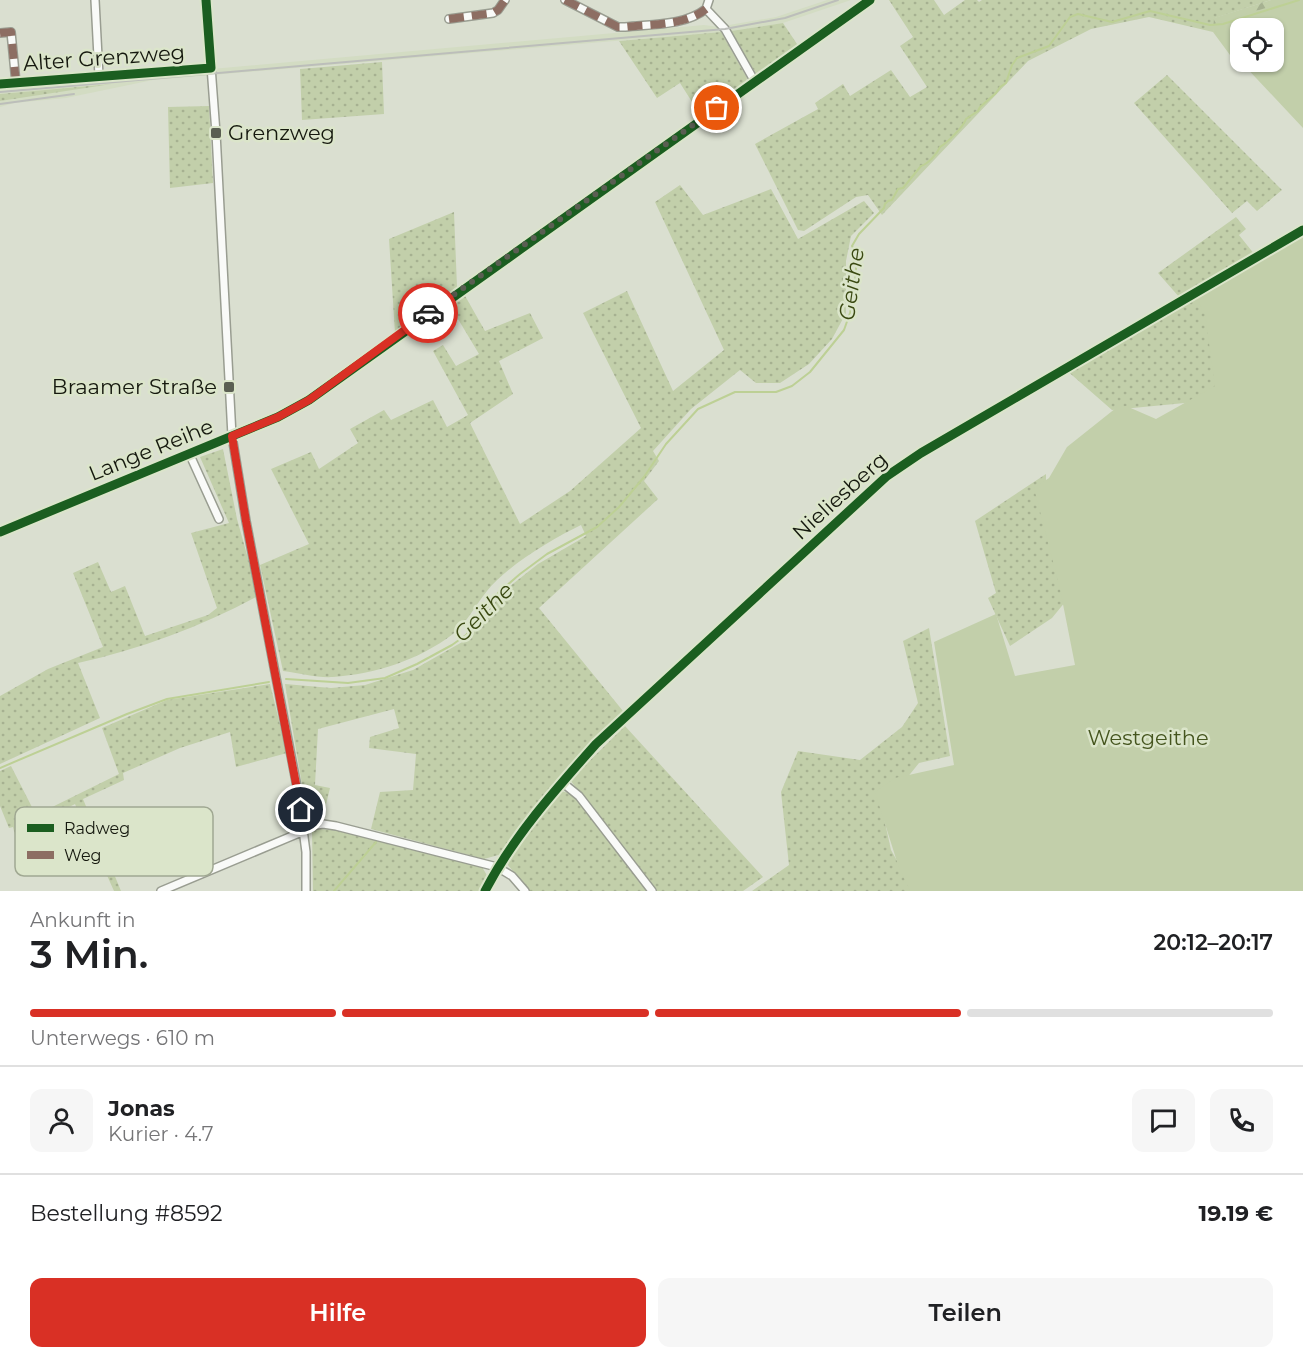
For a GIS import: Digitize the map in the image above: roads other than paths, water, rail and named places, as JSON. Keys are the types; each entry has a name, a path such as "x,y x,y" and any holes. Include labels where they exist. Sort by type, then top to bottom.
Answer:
{"street":[{"path":"95,0 99,76"},
{"path":"206,0 232,436 304,829 306,891"},
{"path":"449,20 493,13 505,0"},
{"path":"565,0 618,27 683,21 693,18 706,9 709,0"},
{"name":"Lange Reihe","path":"0,532 278,417 309,400 870,0"},
{"path":"706,9 725,29 756,82"},
{"path":"0,33 11,32 16,83"},
{"name":"Alter Grenzweg","path":"0,84 211,68"},
{"name":"Nieliesberg","path":"485,891 498,867 596,744 898,467 1303,230"},
{"path":"189,453 219,519"},
{"path":"563,783 579,796 652,891"},
{"path":"213,868 304,829 323,824 498,867 512,876 525,891"},
{"path":"161,891 196,876"}],"waterway":[{"name":"Geithe","path":"286,679 348,683 385,678 452,645 466,635 498,593 520,574 547,554 597,527 619,507 644,477 666,444 698,409 735,392 776,392 792,386 810,372 844,330 854,296 857,255 852,246 859,234 884,208 885,204 892,200 898,189 903,188 921,166 935,156 940,147 955,134 966,119 978,111 1006,83 1017,58 1049,46 1070,17 1078,14 1112,22 1150,11 1210,25 1223,24 1299,0"},
{"name":"Geithe","path":"0,768 167,699 269,682"},
{"path":"334,891 376,842"}],"railway":[{"path":"0,92 725,29 785,18 838,0"},
{"path":"0,104 74,94"}],"place":[{"name":"Grenzweg","path":"216,133"},
{"name":"Braamer Straße","path":"229,387"}],"park label":[{"name":"Westgeithe","path":"1148,738"}]}
